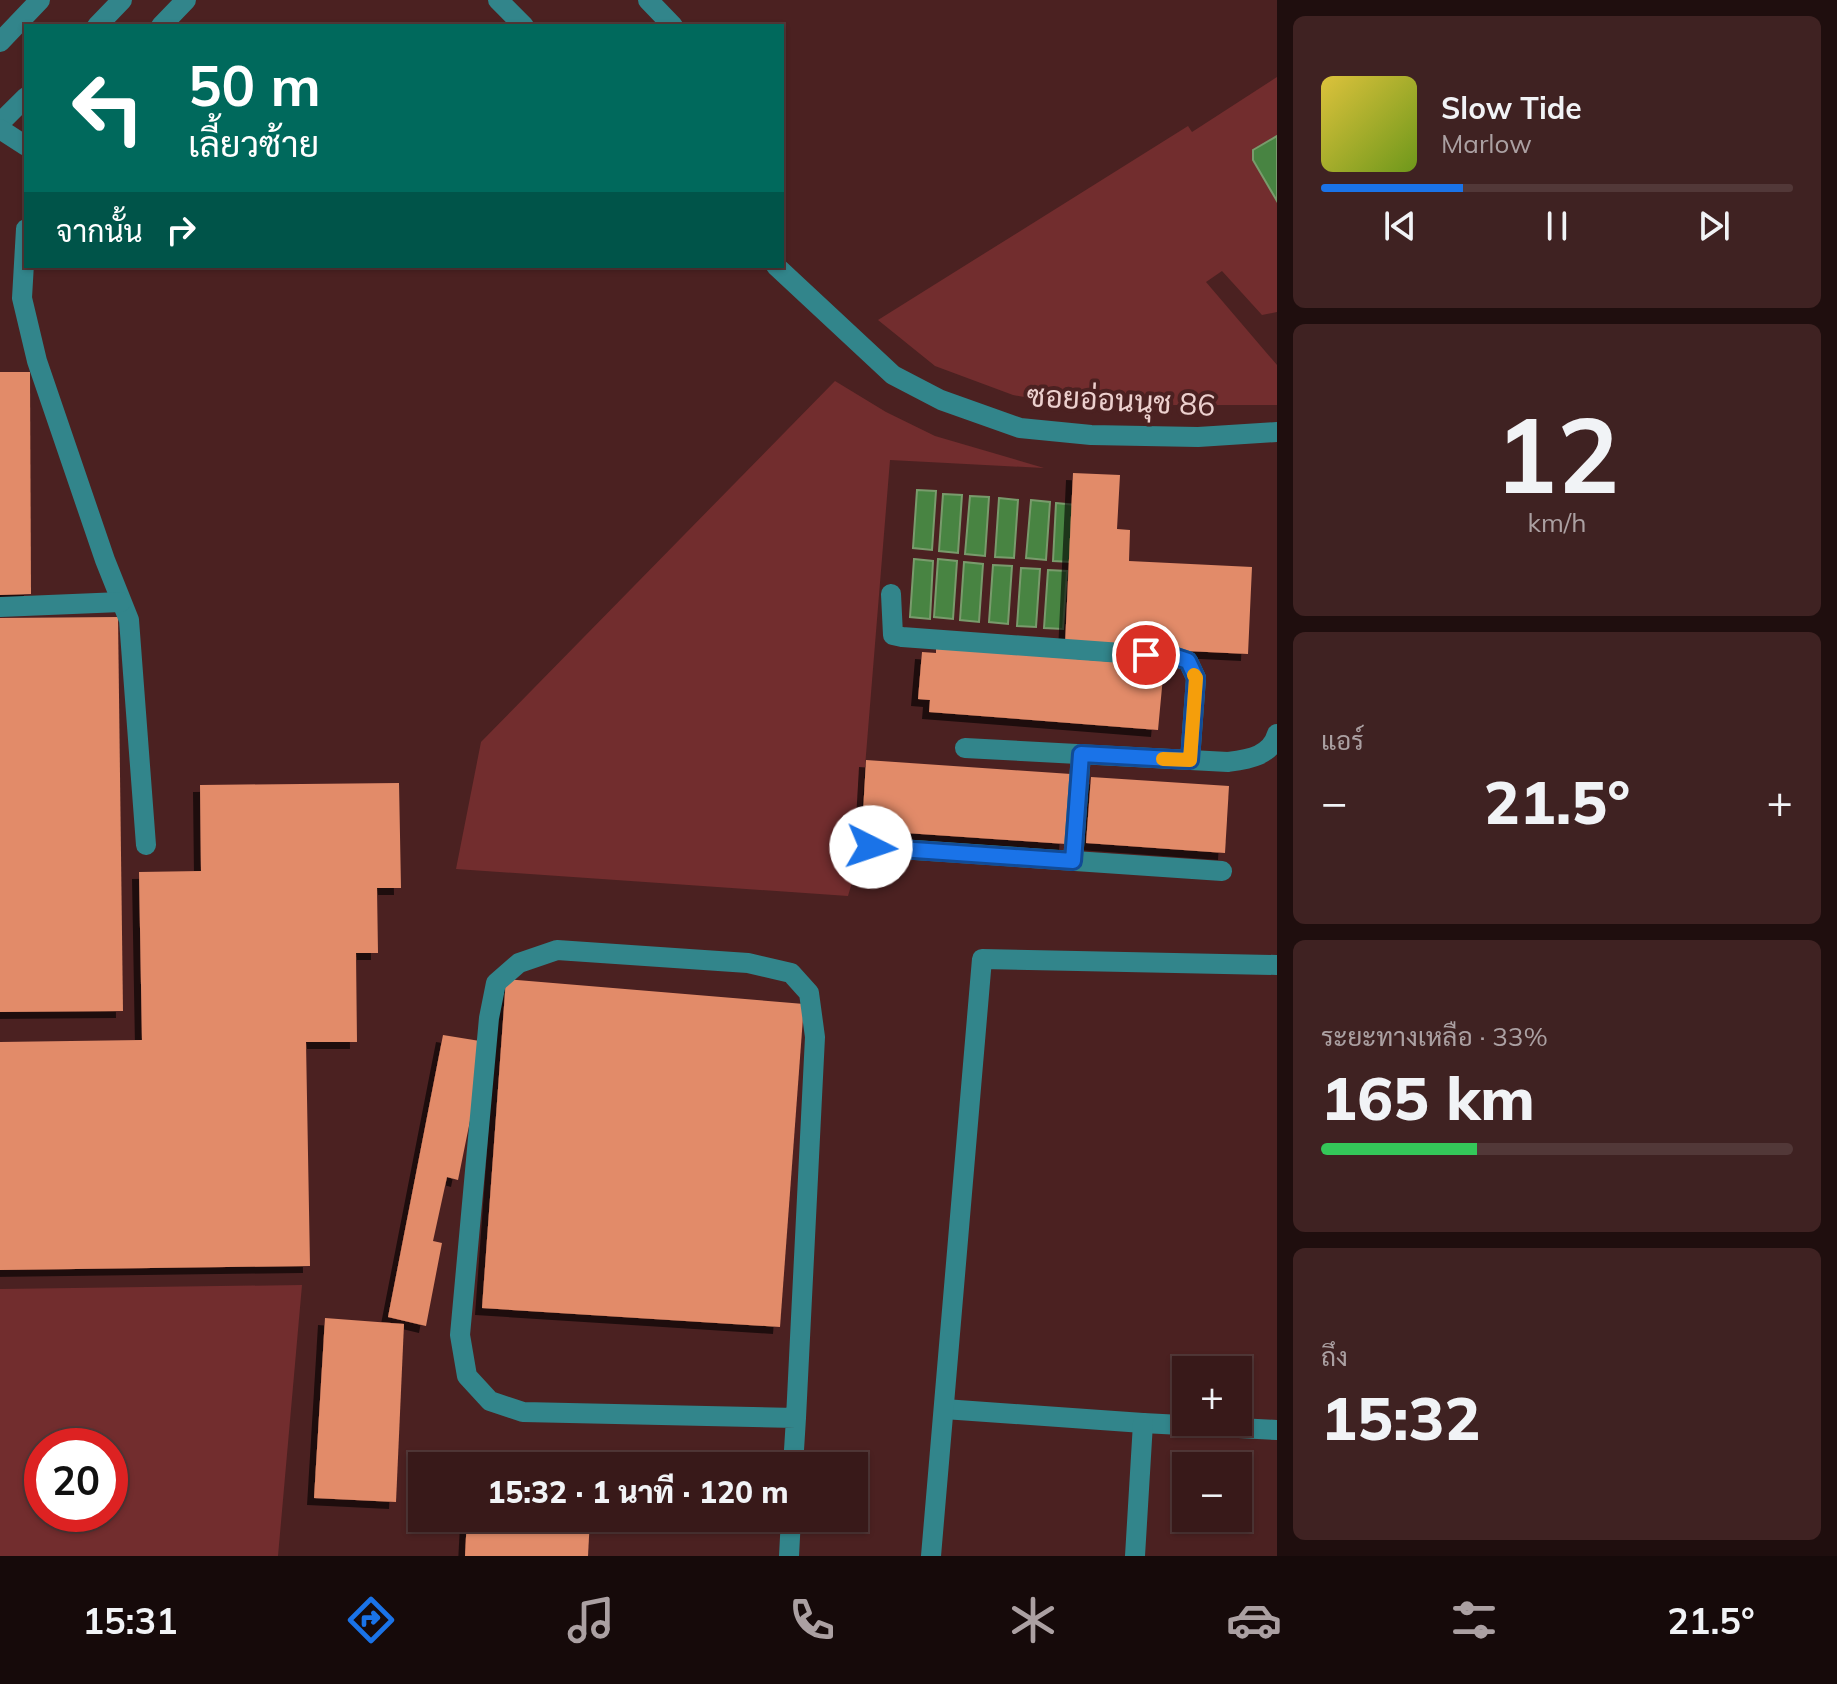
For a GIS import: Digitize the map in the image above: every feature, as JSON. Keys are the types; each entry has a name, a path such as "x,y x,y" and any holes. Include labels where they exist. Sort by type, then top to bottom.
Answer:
{"street":[{"path":"0,42 40,0"},
{"path":"99,24 122,0"},
{"path":"163,24 186,0"},
{"path":"498,0 522,24"},
{"path":"648,0 671,24"},
{"path":"24,99 0,126 24,144"},
{"path":"24,264 22,298 37,361 105,560 129,620 146,845"},
{"name":"ซอยอ่อนนุช 86","path":"778,268 893,375 941,400 1020,428 1091,435 1198,437 1277,432"},
{"path":"891,594 893,635 1176,657 1188,661 1196,678 1190,760"},
{"path":"0,607 121,602"},
{"path":"965,748 1228,762 1259,755 1274,745 1277,734"},
{"path":"1073,861 1081,754"},
{"path":"871,847 1222,871"},
{"path":"794,1452 796,1418 815,1037 809,993 791,973 748,963 557,950 519,963 496,983 489,1018 460,1335 467,1376 490,1401 523,1412 796,1418"},
{"path":"931,1556 982,959 1277,965"},
{"path":"944,1409 1277,1430"},
{"path":"1135,1556 1143,1423"},
{"path":"789,1556 790,1532"}],"shaded area":[{"path":"1277,77 1277,312 1262,315 1222,271 1206,282 1277,365 1277,405 1067,405 1013,395 935,366 878,320 1188,126 1192,132"},
{"path":"1277,136 1277,201 1253,160 1253,150"},
{"path":"835,381 886,412 935,436 1044,468 890,460 857,865 848,896 456,869 481,742"},
{"path":"917,490 936,491 932,550 913,548"},
{"path":"943,494 962,495 958,553 939,551"},
{"path":"970,496 989,497 985,556 965,554"},
{"path":"999,498 1018,500 1014,558 995,557"},
{"path":"1031,500 1050,502 1046,560 1026,558"},
{"path":"1056,503 1076,505 1071,562 1053,561"},
{"path":"914,559 933,561 930,619 910,617"},
{"path":"938,559 957,561 953,619 934,617"},
{"path":"964,562 983,564 979,622 960,620"},
{"path":"993,565 1012,566 1008,624 989,622"},
{"path":"1021,568 1040,569 1036,627 1017,626"},
{"path":"1048,570 1067,571 1063,629 1044,628"},
{"path":"302,1285 278,1556 0,1556 0,1289"}],"building":[{"path":"0,372 30,372 31,594 0,595"},
{"path":"1073,473 1120,475 1117,529 1130,530 1129,561 1252,567 1248,654 1065,645"},
{"path":"118,617 123,1011 0,1012 0,618"},
{"path":"936,648 1164,666 1158,730 929,712 930,700 918,699 922,652 936,653"},
{"path":"866,760 1071,774 1066,844 862,830"},
{"path":"1091,777 1229,786 1225,853 1086,843"},
{"path":"399,783 401,888 377,888 378,953 356,953 357,1042 306,1042 310,1266 0,1270 0,1042 142,1040 139,872 201,871 200,785"},
{"path":"506,979 804,1004 780,1327 482,1308"},
{"path":"443,1035 486,1042 458,1180 447,1177 433,1241 442,1243 426,1326 388,1317"},
{"path":"325,1318 404,1324 396,1502 314,1498"},
{"path":"466,1532 589,1532 588,1556 465,1556"}],"slow traffic":[{"path":"1163,759 1190,760 1194,675"}],"route":[{"path":"871,847 1073,861 1081,754 1190,760 1196,678 1188,661 1146,655"}]}
